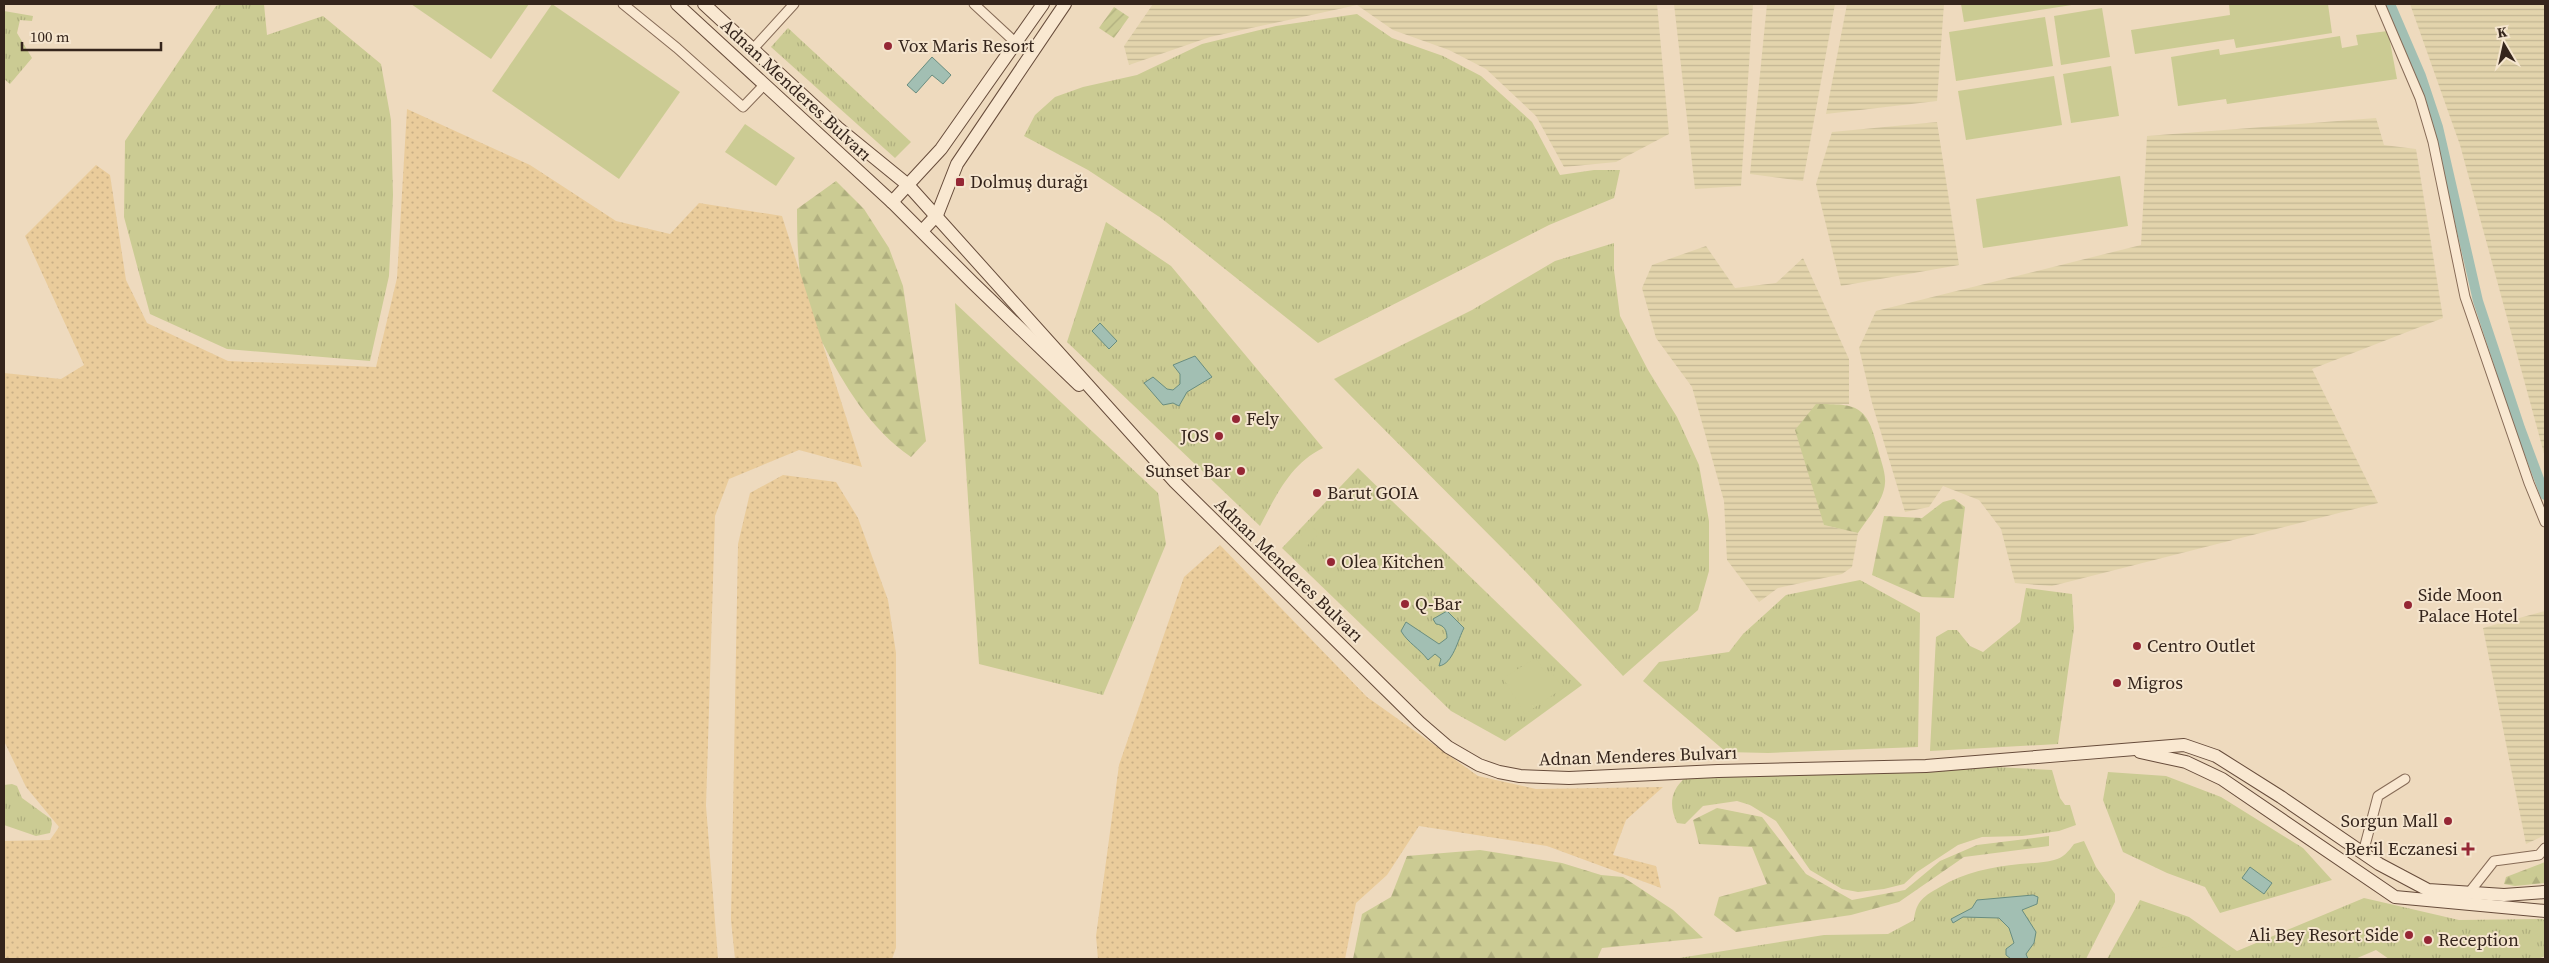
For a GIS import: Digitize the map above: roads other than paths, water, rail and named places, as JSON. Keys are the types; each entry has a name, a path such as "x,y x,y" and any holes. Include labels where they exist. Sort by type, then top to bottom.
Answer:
{"main road":[{"name":"Adnan Menderes Bulvarı","path":"676,4 892,202 979,290 1110,413"},
{"name":"Adnan Menderes Bulvarı","path":"704,4 838,128 908,185 1068,361 1110,413 1174,482 1419,722 1448,747 1479,765 1499,772 1570,778 1718,771 1926,766 2184,744 2216,756 2281,797 2363,854 2428,890 2504,895 2545,892"},
{"path":"892,202 941,149 1043,4"},
{"path":"922,231 937,215 956,164 1064,4"},
{"name":"Adnan Menderes Bulvarı","path":"2130,750 2186,762 2222,779 2395,897 2545,912"}],"street":[{"path":"623,4 677,48 743,107 764,85"},
{"path":"753,49 794,4"},
{"path":"974,4 1016,43"},
{"path":"2380,4 2420,98 2432,142 2465,297 2529,483 2545,522"},
{"path":"2363,854 2378,796 2405,779"},
{"path":"2468,894 2494,861 2539,855 2545,848"}],"waterway":[{"path":"2390,4 2421,76 2438,127 2478,301 2520,428 2545,495"}],"place":[{"name":"Vox Maris Resort","path":"888,46"},
{"name":"Dolmuş durağı","path":"960,182"},
{"name":"Fely","path":"1236,419"},
{"name":"JOS","path":"1219,436"},
{"name":"Sunset Bar","path":"1241,471"},
{"name":"Barut GOIA","path":"1317,493"},
{"name":"Olea Kitchen","path":"1331,562"},
{"name":"Q-Bar","path":"1405,604"},
{"name":"Side Moon Palace Hotel","path":"2408,605"},
{"name":"Centro Outlet","path":"2137,646"},
{"name":"Migros","path":"2117,683"},
{"name":"Sorgun Mall","path":"2448,821"},
{"name":"Beril Eczanesi","path":"2468,849"},
{"name":"Ali Bey Resort Side","path":"2409,935"},
{"name":"Reception","path":"2428,940"}]}
